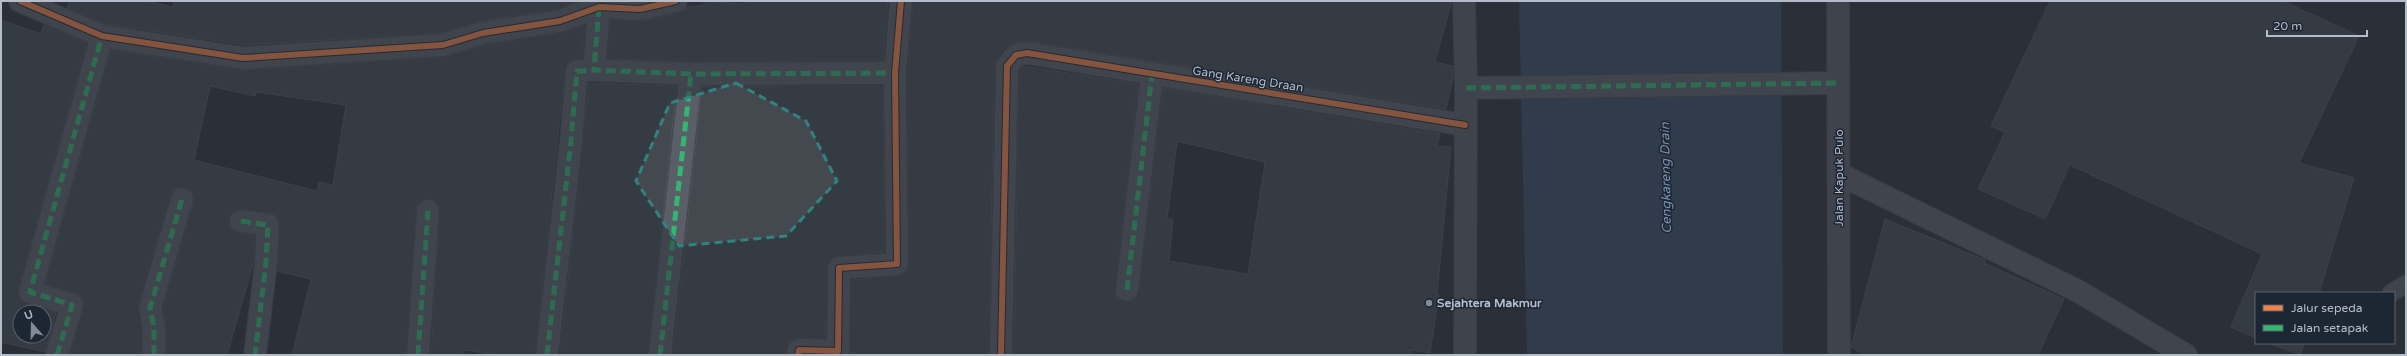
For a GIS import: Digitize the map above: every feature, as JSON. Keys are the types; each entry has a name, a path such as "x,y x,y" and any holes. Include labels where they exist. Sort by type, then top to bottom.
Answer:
{"main road":[{"path":"1464,1 1466,88 1465,355"},
{"name":"Jalan Kapuk Pulo","path":"1838,1 1839,355"}],"street":[{"path":"20,1 102,36 242,58 443,45 483,33 560,21 599,7 640,9 676,1"},
{"path":"798,355 799,350 838,351 839,268 897,264 895,73 900,1"},
{"path":"594,70 599,7"},
{"path":"57,355 72,305 30,292 102,36"},
{"name":"Gang Kareng Draan","path":"1001,355 1007,66 1016,55 1027,53 1465,125"},
{"path":"546,355 571,141 577,72 594,70 690,74 895,73"},
{"path":"660,355 690,74"},
{"path":"1127,290 1152,74"},
{"path":"1466,88 1800,82 1838,83"},
{"path":"1839,174 2078,291 2186,355"},
{"path":"154,355 154,327 150,308 182,199"},
{"path":"418,355 428,211"},
{"path":"241,221 268,225 266,262 255,355"}],"lane":[{"path":"2393,292 2406,284"}],"highlighted area":[{"path":"736,83 806,121 837,181 786,236 679,246 636,181 670,103"}],"water":[{"name":"Cengkareng Drain","path":"1519,1 1781,1 1783,355 1527,355"}],"building":[{"path":"69,1 145,1 173,7 174,1 579,1 557,9 481,21 441,33 244,45 105,24 67,8"},
{"path":"704,1 744,4 744,1 888,1 883,61 691,62 607,58 610,20 643,21 679,13 687,7 704,5"},
{"path":"913,1 1452,1 1435,62 1453,66 1453,78 1446,109 1029,41 1013,43 1006,47 997,58 994,66 989,355 849,355 851,280 898,276 904,274 909,264 908,73"},
{"path":"2050,1 2283,1 2359,36 2299,163 2354,178 2319,292 2255,292 2255,338 2231,327 2262,254 2070,165 2045,219 1978,189 2005,132 1991,126"},
{"path":"1,20 41,34 44,25 87,43 18,289 21,301 30,304 12,304 12,344 47,344 45,352 1,342"},
{"path":"585,25 582,58 570,60 565,70 535,355 498,355 464,350 463,355 431,355 440,212 435,201 428,199 418,204 416,210 406,355 292,355 311,279 277,271 280,226 276,215 243,209 231,213 229,225 239,233 255,236 254,261 227,355 166,355 166,327 163,308 194,202 191,191 179,187 170,195 138,304 142,328 142,355 70,355 84,302 76,293 45,284 111,50 244,70 444,57 486,45 562,33","holes":["210,86 255,96 256,92 346,105 333,185 319,182 317,191 194,160"]},
{"path":"1023,66 1138,84 1115,289 1116,295 1125,302 1132,301 1139,291 1163,88 1440,134 1437,146 1451,147 1437,295 1439,295 1430,353 1412,350 1411,355 1014,355 1019,71","holes":["1177,141 1265,162 1248,274 1169,261 1173,219 1167,219"]},
{"path":"589,83 677,86 648,355 560,355"},
{"path":"702,86 883,86 884,252 832,258 826,268 826,338 794,339 789,343 786,355 673,355"},
{"path":"1885,219 1985,260 1984,263 2064,299 2038,355 1866,355 1851,347"},
{"path":"52,312 56,313 52,327"},
{"path":"2271,344 2304,344 2301,355"}],"marked path":[{"path":"599,7 594,70 691,74 895,73"},
{"path":"57,355 72,305 30,292 102,36"},
{"path":"547,355 571,141 577,71 594,70"},
{"path":"660,355 691,74"},
{"path":"1127,290 1152,74"},
{"path":"1466,88 1838,83"},
{"path":"154,355 154,327 150,308 182,199"},
{"path":"418,355 428,211"},
{"path":"241,221 268,225 266,262 255,355"}],"cycle path":[{"path":"20,1 102,36 243,58 443,45 483,33 560,21 599,7 640,9 676,1"},
{"path":"798,355 799,350 838,351 839,268 897,264 895,73 901,1"},
{"path":"1001,355 1007,66 1016,55 1027,53 1465,125"}],"place":[{"name":"Sejahtera Makmur","path":"1429,303"}]}
